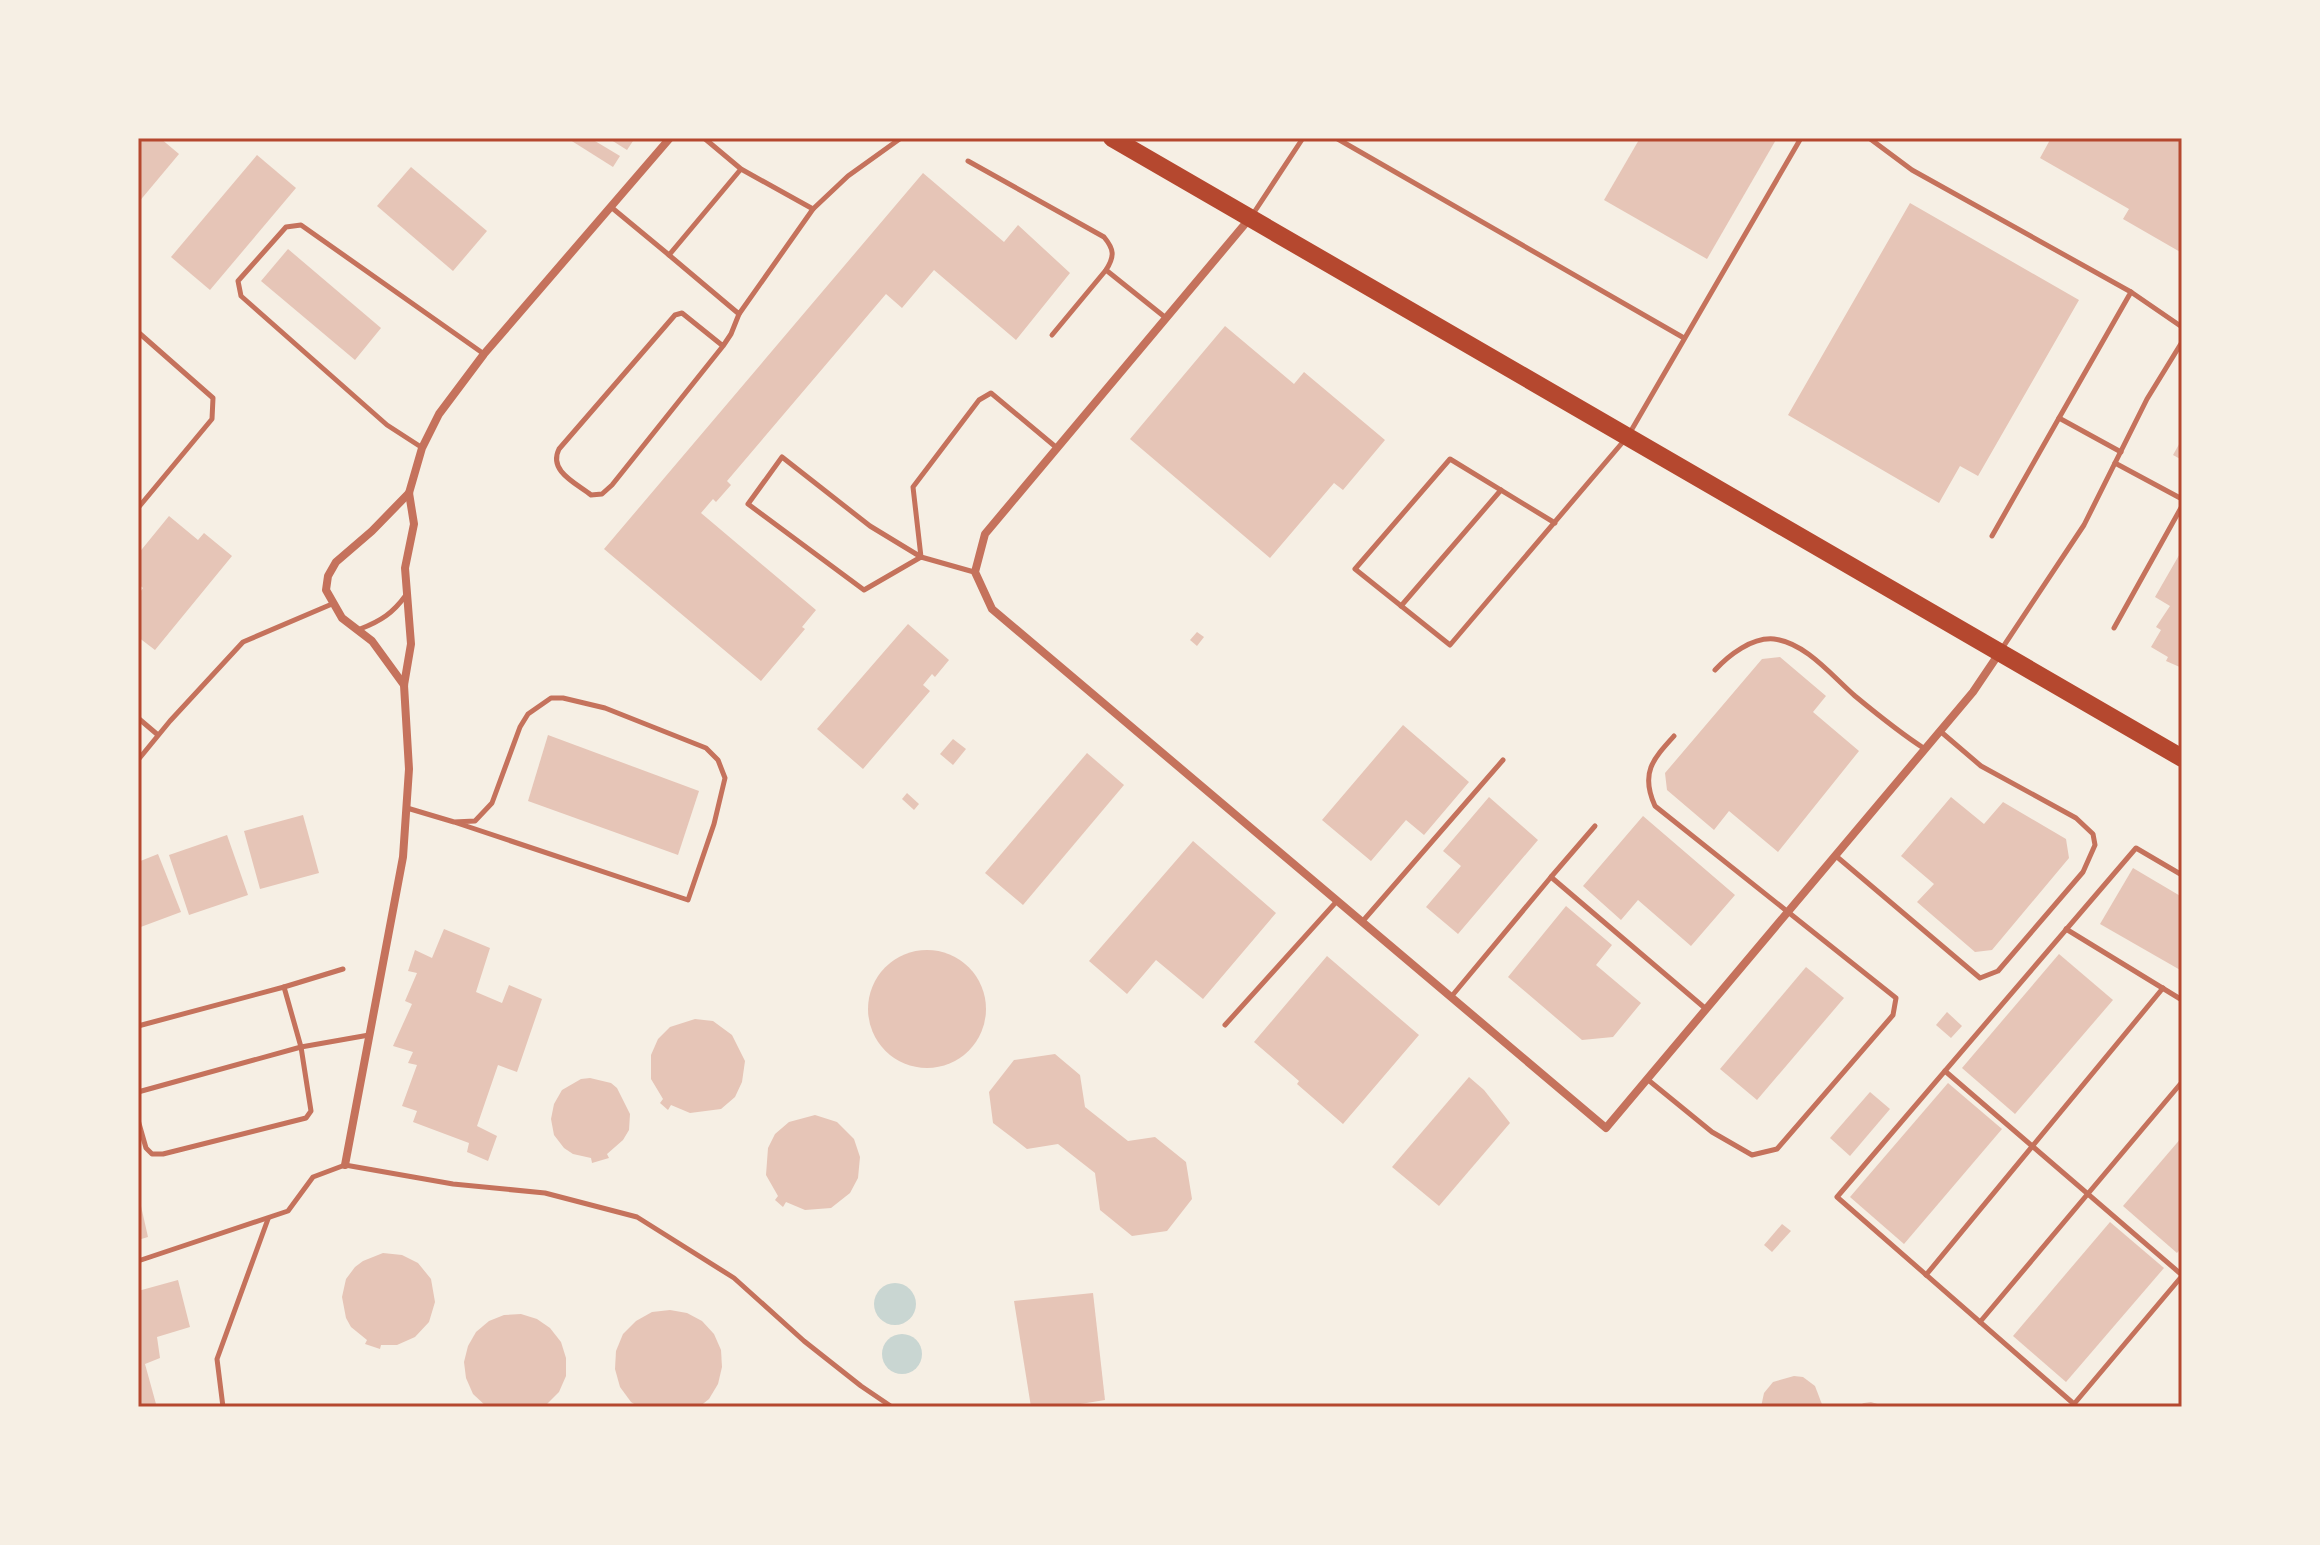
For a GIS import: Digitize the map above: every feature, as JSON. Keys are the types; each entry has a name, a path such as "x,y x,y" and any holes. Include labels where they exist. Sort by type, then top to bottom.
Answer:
{"main road":[{"path":"1112,138 2182,758"}],"street":[{"path":"345,1165 403,857 409,769 404,685 411,644 405,568 414,524 409,493 422,448 439,414 484,354 670,138"},
{"path":"1251,217 985,534 975,572 992,609 1606,1128 1973,692 2000,651"},
{"path":"404,685 372,641 342,618 326,590 328,576 336,562 409,493"}],"lane":[{"path":"704,138 741,169 813,209"},
{"path":"723,346 682,313 675,315 559,449 554,458 557,467 591,495 602,494 612,485 723,346 739,314 813,209 848,176 901,138"},
{"path":"1251,217 1303,138"},
{"path":"1336,138 1684,338"},
{"path":"1555,523 1450,459 1355,569 1450,645 1555,523 1628,436 1801,138"},
{"path":"1869,138 1912,170 2131,292 2182,327"},
{"path":"968,161 1104,237 1113,247 1113,259 1106,270 1052,335"},
{"path":"669,255 741,169"},
{"path":"610,207 739,314"},
{"path":"422,448 387,425 253,307 241,296 238,281 286,227 301,225 484,354"},
{"path":"1106,270 1166,318"},
{"path":"1992,536 2131,292"},
{"path":"138,332 213,398 212,419 138,508"},
{"path":"2000,651 2084,525 2147,399 2182,342"},
{"path":"921,557 913,487 979,400 991,393 1057,448"},
{"path":"2059,418 2121,452"},
{"path":"921,557 864,590 748,504 782,457 870,526 921,557 975,572"},
{"path":"2115,463 2182,499"},
{"path":"1401,606 1501,490"},
{"path":"2114,628 2182,506"},
{"path":"360,629 377,623 394,611 406,594"},
{"path":"138,760 243,642 332,604"},
{"path":"1715,670 1733,652 1756,642 1773,639 1800,648 1855,696 1925,749"},
{"path":"406,807 688,900 714,824 725,778 718,760 706,748 605,708 551,698 528,714 520,727 492,803 475,821 454,822"},
{"path":"138,718 158,735"},
{"path":"1835,855 1980,978 1998,971 2035,929 2083,872 2095,845 2093,834 2076,818 1981,766 1940,731"},
{"path":"1647,1079 1712,1132 1752,1155 1777,1149 1893,1015 1896,998 1655,806 1648,786 1651,762 1674,736"},
{"path":"1362,922 1503,760"},
{"path":"1451,997 1595,826"},
{"path":"1945,1071 2182,1276 2074,1404 1837,1197 2136,848 2182,875"},
{"path":"1551,877 1706,1009"},
{"path":"1225,1025 1337,901"},
{"path":"2066,929 2182,1000"},
{"path":"138,1026 343,969"},
{"path":"138,1120 146,1148 152,1154 163,1154 306,1118 311,1111 311,1103 301,1047 284,987"},
{"path":"1926,1275 2163,988"},
{"path":"138,1092 301,1047 369,1035"},
{"path":"1980,1322 2182,1082"},
{"path":"138,1261 288,1211 313,1177 345,1165 453,1184 545,1193 637,1217 734,1278 804,1341 892,1407"},
{"path":"223,1407 217,1359 268,1218"}],"shaded area":[{"path":"895,1283 910,1289 916,1304 910,1319 895,1325 880,1319 874,1304 880,1289"},
{"path":"902,1334 916,1340 922,1354 916,1368 902,1374 888,1368 882,1354 888,1340"}],"building":[{"path":"138,138 160,138 179,154 138,203"},
{"path":"567,138 590,138 620,156 613,167"},
{"path":"608,138 635,138 627,150"},
{"path":"1640,138 1777,138 1707,259 1604,200"},
{"path":"2051,138 2182,138 2182,253 2123,219 2129,209 2040,158"},
{"path":"257,155 296,188 210,290 171,257"},
{"path":"411,167 487,231 453,271 377,206"},
{"path":"923,173 1004,242 1018,225 1070,273 1016,340 934,270 902,308 886,294 727,481 731,485 701,513 816,610 802,627 805,629 761,681 604,549"},
{"path":"1910,203 2079,300 1978,476 1960,466 1939,503 1788,415"},
{"path":"288,249 381,328 355,360 261,281"},
{"path":"1225,326 1294,384 1304,372 1385,440 1343,490 1334,483 1270,558 1130,439"},
{"path":"2182,439 2182,460 2173,455"},
{"path":"169,516 198,540 204,533 232,556 155,650 138,637 138,595 143,588 138,584 138,554"},
{"path":"2182,550 2182,668 2166,661 2168,657 2151,647 2161,630 2156,627 2170,606 2155,597"},
{"path":"908,624 949,660 935,677 932,674 923,685 930,691 863,769 817,729"},
{"path":"1197,632 1204,637 1197,646 1190,640"},
{"path":"1780,657 1826,696 1813,712 1859,751 1778,852 1729,811 1714,830 1667,790 1665,773 1762,659"},
{"path":"1403,725 1469,782 1424,835 1406,820 1371,861 1322,820"},
{"path":"548,735 699,791 678,855 528,801"},
{"path":"953,739 966,749 953,765 940,754"},
{"path":"1087,753 1124,785 1023,905 985,873"},
{"path":"907,793 919,804 914,810 902,799"},
{"path":"1489,797 1538,840 1458,934 1426,907 1461,866 1443,851"},
{"path":"1951,797 1984,824 2003,802 2066,839 2069,858 1992,950 1975,952 1917,902 1934,884 1901,856"},
{"path":"303,815 319,873 260,889 244,831"},
{"path":"1643,816 1735,895 1691,946 1638,900 1621,920 1583,886"},
{"path":"227,835 248,895 189,915 169,855"},
{"path":"1193,841 1276,913 1203,999 1156,960 1127,994 1089,961"},
{"path":"158,854 181,912 138,928 138,862"},
{"path":"2133,868 2182,897 2182,971 2100,924"},
{"path":"1566,906 1612,945 1596,965 1641,1003 1613,1037 1582,1040 1508,977"},
{"path":"444,929 490,948 476,992 502,1003 509,985 542,999 517,1072 498,1065 477,1126 497,1136 488,1161 467,1152 469,1143 413,1122 417,1111 402,1106 417,1065 408,1063 413,1052 393,1046 412,1004 405,1001 417,973 408,971 415,950 432,958"},
{"path":"927,950 950,955 969,967 981,986 986,1009 981,1032 969,1051 950,1063 927,1068 904,1063 885,1051 873,1032 868,1009 873,986 885,967 904,955"},
{"path":"2059,954 2113,1000 2015,1114 1962,1068"},
{"path":"1327,956 1419,1035 1343,1124 1254,1042"},
{"path":"1806,967 1844,998 1757,1100 1720,1069"},
{"path":"1947,1012 1962,1026 1951,1038 1936,1025"},
{"path":"695,1019 713,1021 732,1035 745,1061 742,1082 735,1097 721,1109 690,1113 671,1105 668,1110 660,1103 663,1099 651,1079 651,1055 658,1039 670,1027"},
{"path":"1055,1054 1080,1075 1085,1107 1128,1141 1155,1137 1186,1162 1192,1199 1167,1231 1132,1236 1100,1210 1095,1173 1058,1144 1027,1149 993,1123 989,1092 1014,1060"},
{"path":"1469,1077 1484,1090 1510,1123 1439,1206 1392,1167"},
{"path":"581,1079 611,1083 617,1088 630,1114 629,1130 623,1140 607,1154 609,1158 592,1163 591,1158 573,1154 564,1148 554,1135 551,1119 554,1104 562,1090"},
{"path":"1948,1083 2002,1129 1904,1244 1850,1197"},
{"path":"1870,1092 1890,1109 1850,1156 1830,1138"},
{"path":"815,1115 837,1122 854,1139 860,1157 858,1178 850,1193 831,1208 805,1210 786,1202 783,1207 775,1200 778,1196 766,1175 768,1148 775,1134 789,1122"},
{"path":"2182,1137 2182,1247 2177,1253 2123,1206"},
{"path":"141,1206 148,1237 138,1240 138,1207"},
{"path":"2110,1222 2164,1268 2066,1382 2013,1336"},
{"path":"1782,1224 1791,1231 1772,1252 1764,1245"},
{"path":"383,1253 402,1255 418,1263 431,1279 435,1302 429,1322 415,1337 397,1345 381,1345 380,1349 365,1344 367,1340 351,1327 342,1297 346,1279 355,1267"},
{"path":"178,1280 190,1327 157,1337 160,1358 145,1364 156,1404 138,1407 138,1291"},
{"path":"1093,1293 1105,1400 1062,1407 1031,1407 1014,1301"},
{"path":"670,1310 687,1313 702,1321 714,1334 721,1350 722,1367 718,1384 709,1399 699,1407 639,1407 620,1387 615,1369 616,1351 623,1334 636,1321 652,1312"},
{"path":"521,1314 537,1319 550,1328 561,1342 566,1358 566,1376 559,1392 544,1407 487,1407 473,1394 466,1378 464,1362 468,1346 476,1332 489,1321 504,1315"},
{"path":"1794,1376 1803,1377 1815,1386 1823,1407 1761,1407 1764,1393 1773,1382"},
{"path":"1864,1403 1887,1407 1855,1407"}]}
